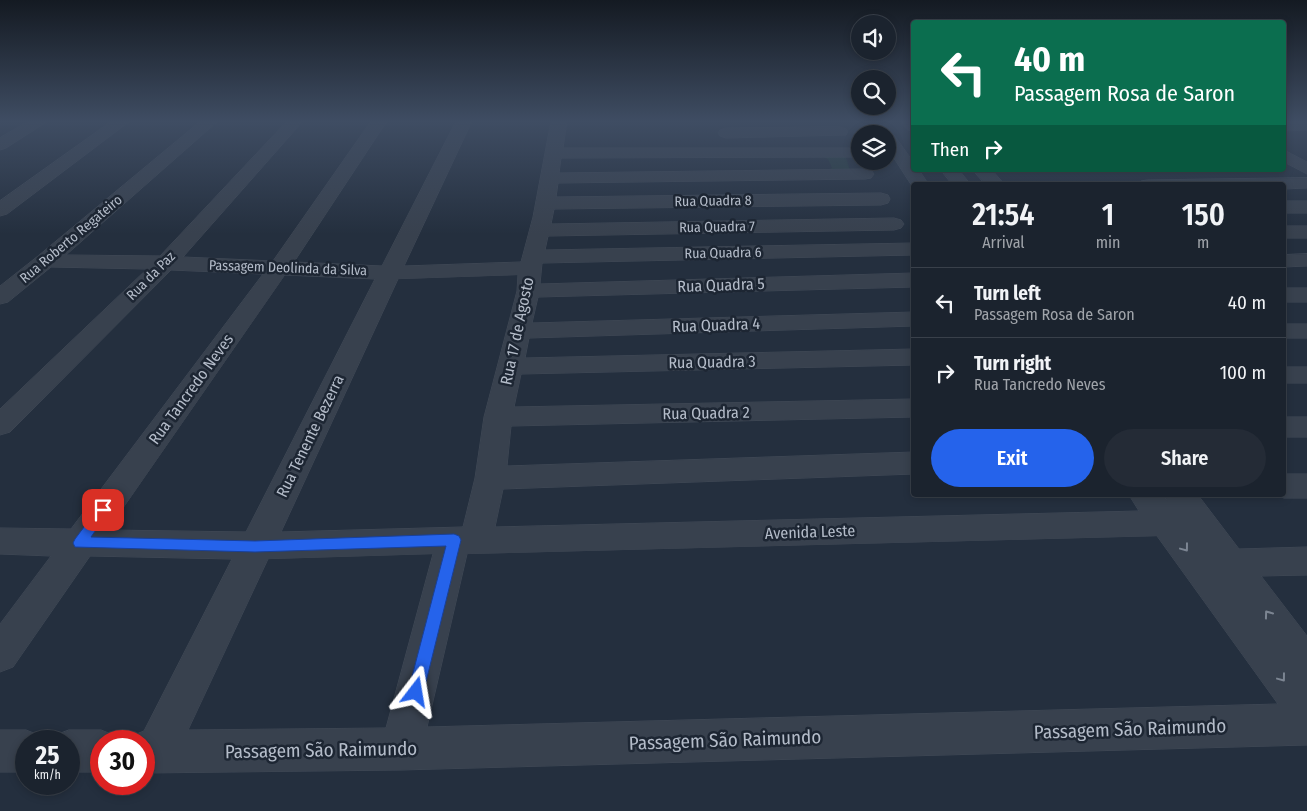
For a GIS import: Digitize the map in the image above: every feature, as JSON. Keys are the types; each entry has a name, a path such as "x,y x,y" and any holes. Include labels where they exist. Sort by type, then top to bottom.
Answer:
{"street":[{"path":"0,210 70,159"},
{"name":"Rua Roberto Regateiro","path":"0,297 46,261 166,159"},
{"name":"Rua da Paz","path":"0,425 166,263 261,159"},
{"name":"Rua Tancredo Neves","path":"0,654 279,268 353,159"},
{"name":"Rua Tenente Bezerra","path":"155,742 323,412 445,159"},
{"name":"Rua 17 de Agosto","path":"402,749 465,540 490,478 498,417 555,159"},
{"path":"902,159 911,172"},
{"path":"863,170 911,249"},
{"path":"952,172 960,182"},
{"path":"984,172 993,182"},
{"path":"550,178 865,174"},
{"path":"1286,183 1307,183"},
{"name":"Rua Quadra 8","path":"545,203 882,199"},
{"path":"1286,207 1307,207"},
{"name":"Rua Quadra 7","path":"540,230 894,224"},
{"path":"1286,232 1307,232"},
{"name":"Rua Quadra 6","path":"530,272 911,249"},
{"path":"1286,261 1307,260"},
{"name":"Passagem Deolinda da Silva","path":"46,261 166,263 389,273 530,272"},
{"name":"Rua Quadra 5","path":"530,272 911,280"},
{"path":"1286,295 1307,295"},
{"name":"Rua Quadra 4","path":"518,331 911,319"},
{"path":"1286,331 1307,331"},
{"name":"Rua Quadra 3","path":"510,366 911,357"},
{"path":"1286,375 1307,375"},
{"name":"Rua Quadra 2","path":"498,417 911,408"},
{"path":"1286,427 1307,427"},
{"path":"490,478 911,463"},
{"path":"1286,486 1307,486"},
{"path":"1150,497 1173,509 1231,563 1305,661"},
{"path":"1173,509 1307,711"},
{"name":"Avenida Leste","path":"0,541 255,546 465,540 1173,509"},
{"path":"1231,563 1307,561"},
{"name":"Passagem São Raimundo","path":"155,752 402,749 1307,724"},
{"path":"0,751 15,751"}],"green space":[{"path":"828,159 846,159 850,170 819,173 832,168"}],"route":[{"path":"103,510 80,543 255,546 454,540 416,692"}]}
